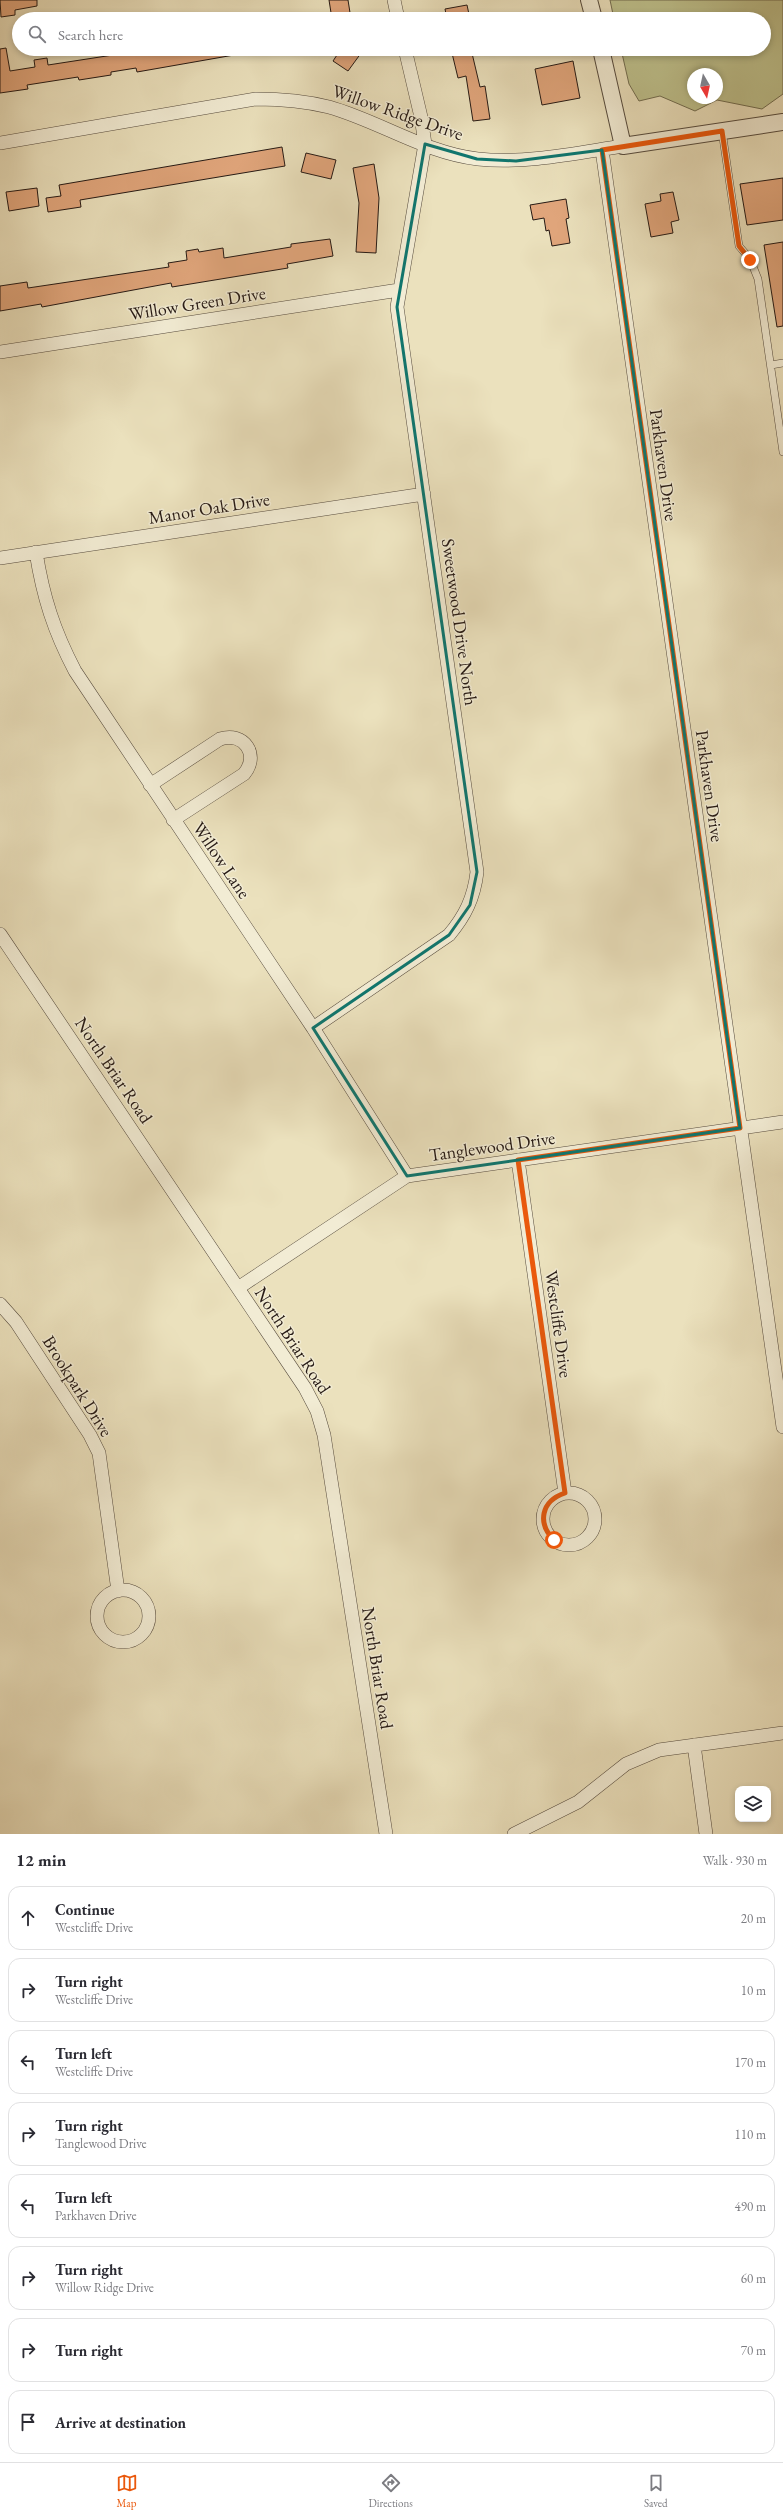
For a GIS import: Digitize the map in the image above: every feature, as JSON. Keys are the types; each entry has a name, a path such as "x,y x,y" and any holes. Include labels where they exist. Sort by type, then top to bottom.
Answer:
{"street":[{"path":"394,0 397,12"},
{"path":"590,0 593,12"},
{"name":"Sweetwood Drive North","path":"313,1028 449,935 462,920 475,889 477,872 397,307 424,144 421,117 407,56"},
{"path":"603,56 623,146"},
{"name":"Willow Ridge Drive","path":"0,143 256,100 278,99 329,107 424,144 477,159 516,161 602,150 783,122"},
{"name":"Parkhaven Drive","path":"602,150 783,1427"},
{"name":"Willow Green Drive","path":"0,352 399,290"},
{"name":"Manor Oak Drive","path":"0,558 424,494"},
{"name":"Willow Lane","path":"36,552 42,588 58,639 75,671 313,1028 407,1176"},
{"path":"150,785 220,739 226,737 240,739 249,749 251,762 244,774 174,820"},
{"name":"North Briar Road","path":"0,934 304,1388 322,1424 386,1834"},
{"name":"Tanglewood Drive","path":"238,1288 407,1176 783,1122"},
{"name":"Westcliffe Drive","path":"518,1160 565,1493"},
{"name":"Brookpark Drive","path":"0,1304 29,1342 90,1435 98,1453 118,1591"},
{"path":"514,1834 578,1802 620,1768 641,1756 659,1750 783,1733"},
{"path":"694,1745 706,1834"}],"lane":[{"path":"722,131 739,246 750,260 758,279 783,452"},
{"path":"771,365 783,363"}],"highlighted area":[{"path":"425,144 477,159 516,161 602,150 740,1128 407,1176 313,1028 449,935 470,905 477,872 397,307"}],"green space":[{"path":"610,0 783,0 783,94 762,109 723,101 723,68 687,68 687,104 709,104 695,111 660,96 639,101 629,84 623,56 771,56 771,12 613,12"}],"building":[{"path":"0,0 37,0 37,6 15,10 15,12 12,12 12,15 1,17"},
{"path":"329,0 348,0 350,12 331,12"},
{"path":"467,5 468,12 446,12 445,9"},
{"path":"6,48 10,71 35,67 34,60 47,58 48,65 106,56 228,56 137,72 136,68 111,72 111,75 79,80 78,77 27,85 28,89 0,93 0,49"},
{"path":"336,56 359,56 348,71 333,61"},
{"path":"453,56 473,56 480,87 485,86 490,119 473,121 466,76 458,78"},
{"path":"573,61 580,98 542,105 535,69"},
{"path":"282,147 285,166 80,200 81,207 48,212 46,198 61,196 59,185"},
{"path":"306,153 336,160 331,179 301,172"},
{"path":"374,164 379,198 376,253 356,252 359,203 353,168"},
{"path":"783,178 783,220 747,225 740,184"},
{"path":"37,188 39,206 9,211 6,192"},
{"path":"673,192 679,220 671,222 673,233 651,237 645,204 661,201 660,194"},
{"path":"566,199 569,218 566,219 570,243 552,246 549,230 546,231 544,218 533,220 530,205"},
{"path":"330,239 333,256 287,264 288,268 172,287 171,283 42,307 41,304 0,311 0,286 27,282 28,288 169,267 168,263 187,260 186,251 198,249 199,252 223,248 224,258 291,247 291,244"},
{"path":"783,242 783,326 777,327 764,245"}],"route":[{"path":"554,1540 544,1527 544,1509 556,1496 565,1493 518,1160 740,1128 602,150 722,131 739,246 750,260"}]}
